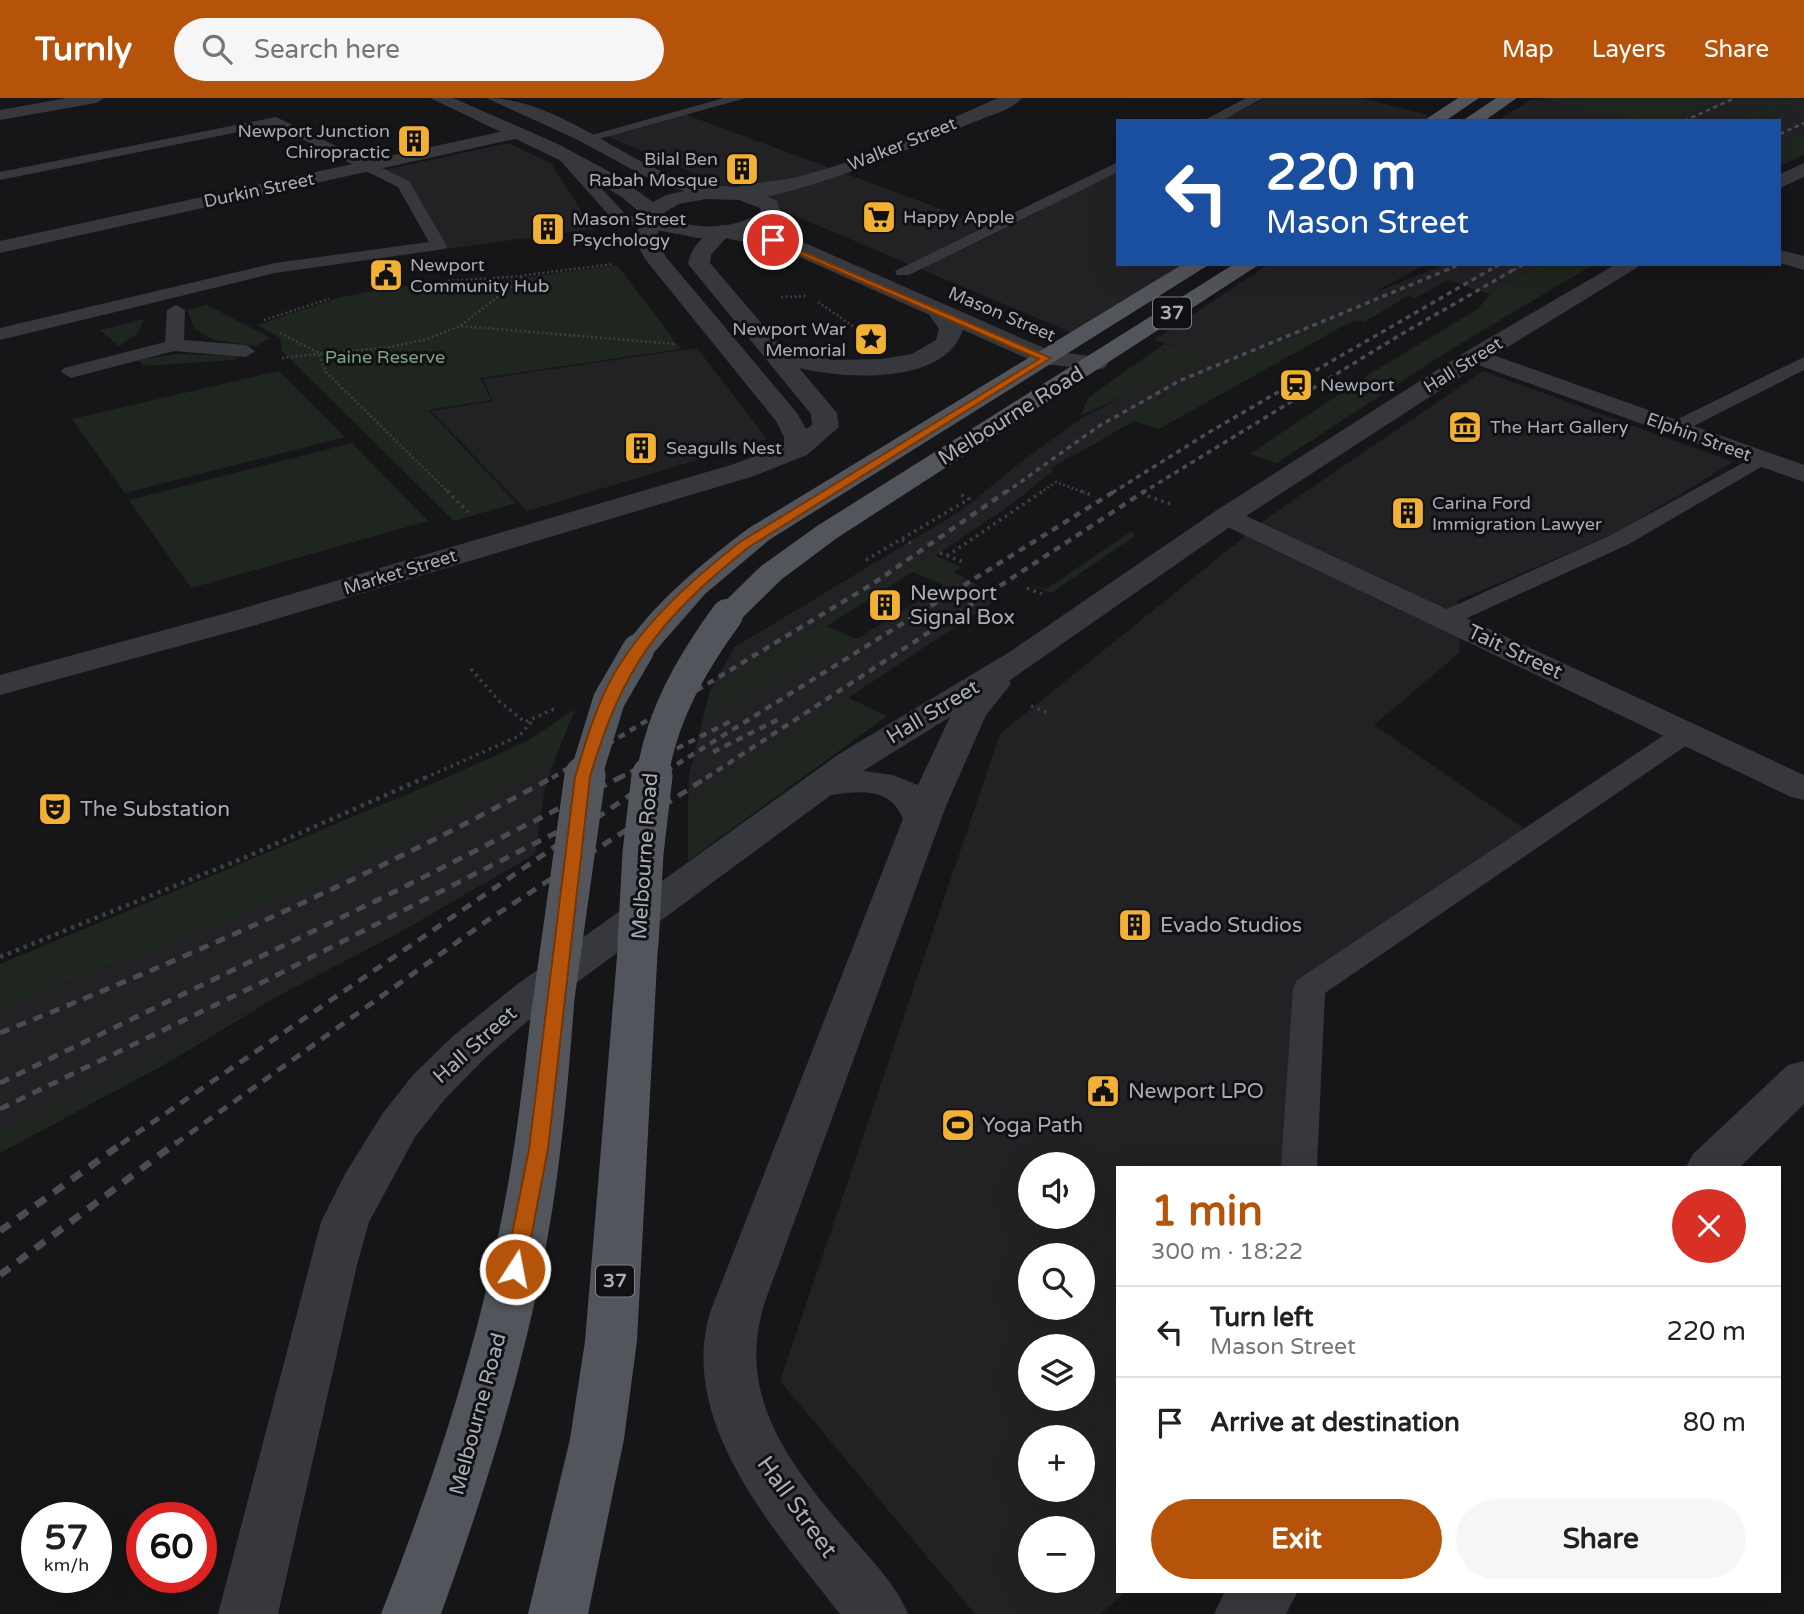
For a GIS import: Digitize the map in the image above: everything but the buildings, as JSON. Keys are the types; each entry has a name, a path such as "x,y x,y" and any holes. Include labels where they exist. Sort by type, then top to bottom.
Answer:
{"main road":[{"path":"1435,119 1470,98"},
{"path":"1474,119 1508,98"},
{"name":"Melbourne Road","path":"411,1614 454,1504 492,1370 538,1149 578,807 589,751 610,696 638,650 661,620 706,575 759,534 1056,345 1195,266"},
{"name":"Melbourne Road","path":"558,1614 597,1438 611,1341 647,792 659,737 695,657 727,615 750,591 792,556 1246,266"}],"street":[{"path":"16,98 33,109"},
{"path":"0,115 96,98"},
{"path":"439,98 563,155 617,186 663,224 677,229 723,231"},
{"path":"495,98 588,138 673,183 729,193"},
{"name":"Walker Street","path":"653,218 657,207 673,199 770,190 829,174 1013,98"},
{"name":"Durkin Street","path":"0,247 517,133"},
{"path":"1781,181 1804,169"},
{"name":"Walker Street","path":"723,231 759,223 829,174"},
{"name":"Mason Street","path":"729,193 762,200 772,212 939,287"},
{"path":"653,218 646,241 656,259 788,419 797,437 797,449"},
{"name":"Mason Street","path":"723,231 790,245 939,312 1056,345 1096,363"},
{"name":"Market Street","path":"0,685 220,625 744,470 797,449 824,431 827,420 699,264 699,254 723,231"},
{"path":"1781,256 1804,263"},
{"name":"Hall Street","path":"878,1614 765,1466 735,1405 727,1355 744,1291 922,818 970,712 1023,682 1227,516 1476,356 1629,266"},
{"path":"769,350 795,360 831,367 872,368 906,363 928,356 947,342 951,329 939,312"},
{"name":"Elphin Street","path":"1476,356 1804,474"},
{"name":"Tait Street","path":"1227,516 1804,789"},
{"name":"Hall Street","path":"248,1614 332,1265 345,1222 388,1139 429,1087 499,1021 818,785 873,748 1023,682"},
{"path":"818,785 867,780 894,785 911,797 922,818"},
{"path":"1711,1166 1804,1077"},
{"path":"1244,1614 1266,1593"}],"lane":[{"path":"588,138 739,98"},
{"path":"1214,119 1256,98"},
{"path":"0,176 276,121 404,184 439,246 275,268 0,334"},
{"path":"903,271 1116,167"},
{"path":"174,345 176,310"},
{"path":"71,372 174,345 246,351"},
{"path":"1675,428 1804,363"},
{"path":"1445,619 1619,540 1761,459"},
{"path":"1299,1166 1309,988 1686,733"}],"path":[{"path":"259,322 319,354 391,347 427,339 460,326 526,275 656,259"},
{"path":"460,326 687,345"},
{"path":"319,354 326,372 471,516"},
{"path":"947,556 1056,482 1094,496"},
{"path":"1148,496 1172,505"},
{"path":"915,544 901,540 948,511"},
{"path":"940,553 966,563"},
{"path":"0,957 246,857 519,736 536,717 524,722 471,669"},
{"path":"1023,682 1050,714"}],"shaded area":[{"path":"1266,98 1361,98 1429,115 1424,119 1224,119"},
{"path":"1725,98 1785,98 1733,119 1675,119"},
{"path":"1532,99 1644,119 1500,119"},
{"path":"1804,99 1804,133 1781,144 1781,119 1759,119"},
{"path":"684,114 998,230 1116,172 1116,266 1182,266 1072,333 599,133"},
{"path":"508,143 551,163 593,229 446,249 410,184 384,170"},
{"path":"1266,266 1422,266 1371,294 1440,266 1539,266 1490,294 1448,280 1416,298 1408,296 1288,341 1161,397 1051,469 1053,471 1012,504 935,556 931,554 710,690 735,647 962,510 1026,458 1083,417 1206,358 1154,340"},
{"path":"697,348 767,439 527,511 431,411 493,401 483,379"},
{"path":"1483,371 1733,462 1618,532 1457,601 1460,652 1374,725 1532,834 1300,980 1290,1166 1116,1166 1116,1593 1125,1593 1100,1614 975,1614 780,1381 1000,734 1270,516"},
{"path":"960,575 999,598 688,804 689,775 703,718 849,647"},
{"path":"554,762 545,787 535,854 397,934 276,997 98,1089 0,1132 0,1007 155,949 325,880"}],"green space":[{"path":"1725,98 1675,119 1637,119 1541,100"},
{"path":"1785,98 1804,99 1759,119 1733,119"},
{"path":"1804,133 1804,155 1781,166 1781,144"},
{"name":"Paine Reserve","path":"617,265 681,349 480,378 491,400 428,410 516,503 454,521 282,351 280,338 257,325 341,297 394,287 492,282"},
{"path":"1539,266 1591,266 1450,350 1277,463 1250,454 1368,375 1478,309 1490,294"},
{"path":"1408,296 1364,322 1356,320 1343,326 1159,429 1134,421 1069,458 1136,412 1189,383 1282,343"},
{"path":"207,305 271,338 256,346 214,340 195,329 187,310"},
{"path":"144,319 138,333 119,346 100,330"},
{"path":"1164,344 1208,358 1080,416 1089,397"},
{"path":"176,354 238,356 234,360 143,366 138,360"},
{"path":"279,371 345,437 125,493 72,419"},
{"path":"352,443 428,521 191,588 129,500"},
{"path":"1132,531 1135,536 1051,593 1030,585 1046,589"},
{"path":"931,554 962,567 953,572 960,575 849,647 703,718 710,690","holes":["912,572 943,585 857,639 827,626"]},
{"path":"848,698 887,716 688,861 688,804"},
{"path":"575,709 554,762 325,880 155,949 0,1007 0,964 441,780 529,740"},
{"path":"276,997 171,1061 0,1153 0,1132 98,1089"}],"railway":[{"path":"1688,119 1735,98"},
{"path":"1781,134 1804,123"},
{"path":"1445,271 1456,266"},
{"path":"1488,271 1497,266"},
{"path":"1512,271 1521,266"},
{"path":"1005,493 1099,426 1179,381 1449,269"},
{"path":"1112,493 1211,431 1491,269"},
{"path":"1142,493 1400,335 1515,269"},
{"path":"552,778 874,583 1007,491"},
{"path":"656,777 1115,491"},
{"path":"706,778 1145,491"},
{"path":"713,752 779,719"},
{"path":"619,778 731,721"},
{"path":"0,1033 281,913 419,847 555,776"},
{"path":"0,1083 396,891 623,776"},
{"path":"175,1144 488,920 709,776"},
{"path":"121,1144 656,777"},
{"path":"0,1109 267,980 573,824"},
{"path":"0,1231 124,1142"},
{"path":"0,1275 177,1142"}],"place":[{"name":"Newport Junction Chiropractic","path":"414,141"},
{"name":"Bilal Ben Rabah Mosque","path":"742,169"},
{"name":"Happy Apple","path":"879,217"},
{"name":"Mason Street Psychology","path":"548,229"},
{"name":"Newport Community Hub","path":"386,275"},
{"name":"Newport War Memorial","path":"871,339"},
{"name":"Newport","path":"1296,385"},
{"name":"The Hart Gallery","path":"1465,427"},
{"name":"Seagulls Nest","path":"641,448"},
{"name":"Carina Ford Immigration Lawyer","path":"1408,513"},
{"name":"Newport Signal Box","path":"885,605"},
{"name":"The Substation","path":"55,809"},
{"name":"Evado Studios","path":"1135,925"},
{"name":"Newport LPO","path":"1103,1091"},
{"name":"Yoga Path","path":"958,1125"}],"route":[{"path":"515,1269 538,1149 553,1005 583,777 598,723 622,672 661,620 730,555 788,515 1046,358 790,245 773,240"}]}
